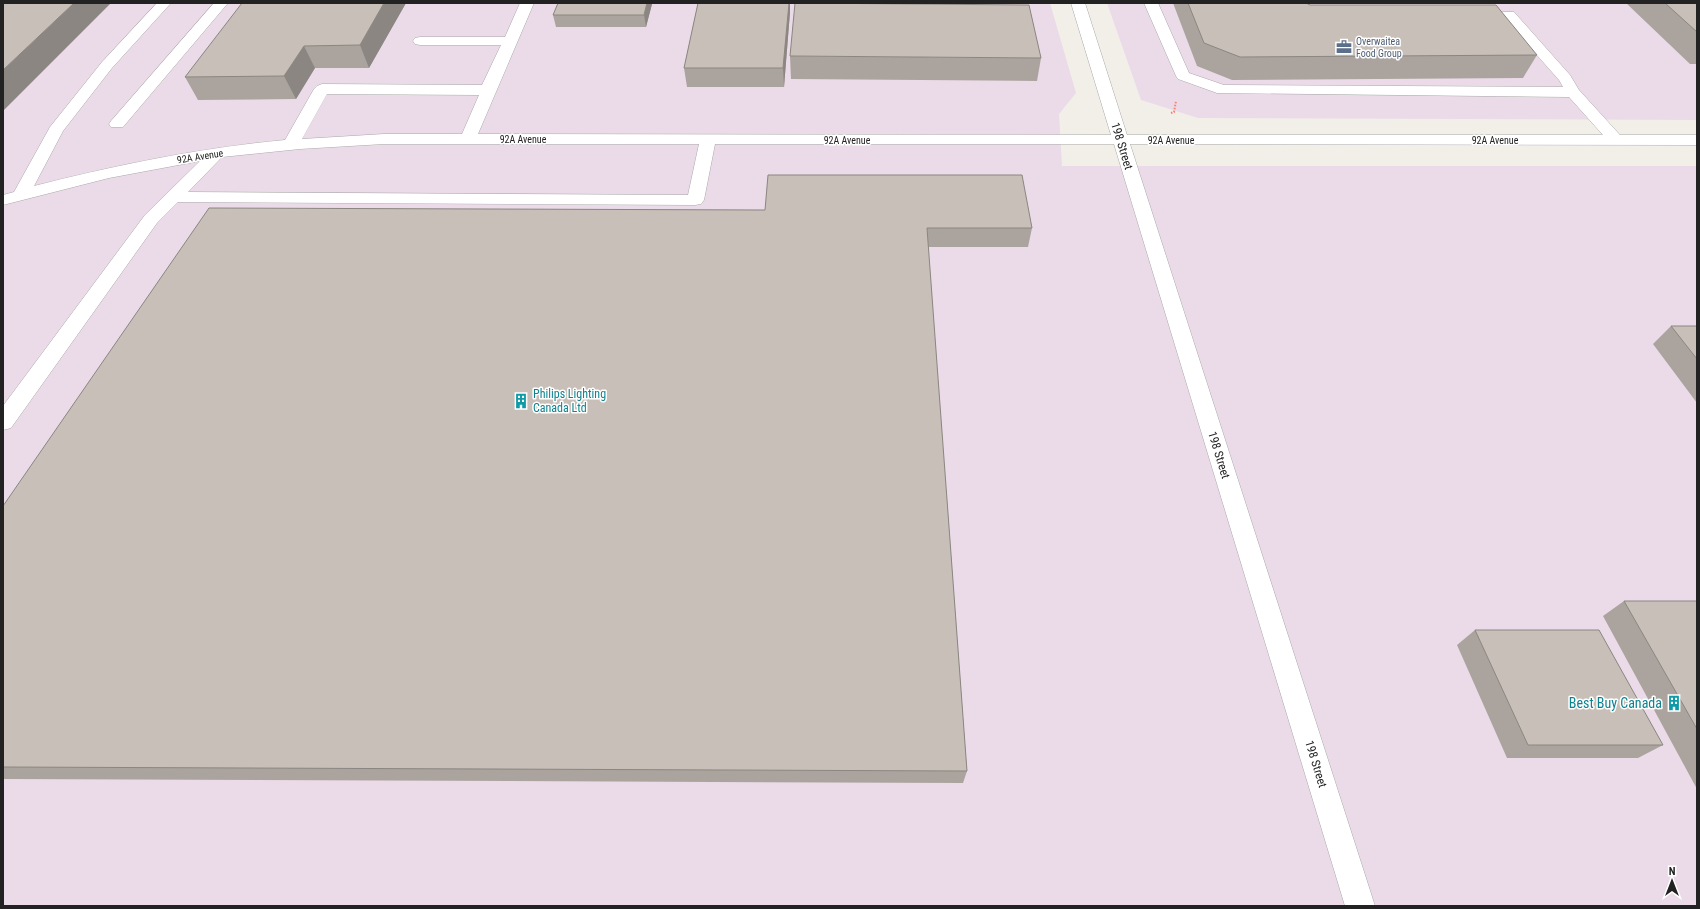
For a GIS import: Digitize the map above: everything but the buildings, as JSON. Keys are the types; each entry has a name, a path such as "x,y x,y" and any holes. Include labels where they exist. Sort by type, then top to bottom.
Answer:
{"street":[{"path":"21,195 56,130 106,65 164,3"},
{"path":"117,124 221,3"},
{"path":"468,139 527,3"},
{"name":"198 Street","path":"1078,3 1360,906"},
{"path":"1151,3 1183,76 1222,90 1573,92"},
{"path":"1463,15 1509,15 1566,78 1573,92 1616,140"},
{"path":"420,41 510,41"},
{"path":"290,144 322,89 488,90"},
{"name":"92A Avenue","path":"3,200 141,166 217,153 290,144 384,139 1697,140"},
{"path":"174,196 695,200 708,139"},
{"path":"3,422 151,218 217,153"}],"path":[{"path":"1168,114 1174,112 1177,97"}],"shaded area":[{"path":"3,3 1050,3 1076,93 1059,114 1062,166 1697,166 1697,906 3,906"},
{"path":"1107,3 1697,3 1697,120 1198,118 1141,100"}],"place":[{"name":"Overwaitea Food Group","path":"1344,47"},
{"name":"Philips Lighting Canada Ltd","path":"521,401"},
{"name":"Best Buy Canada","path":"1674,703"}]}
